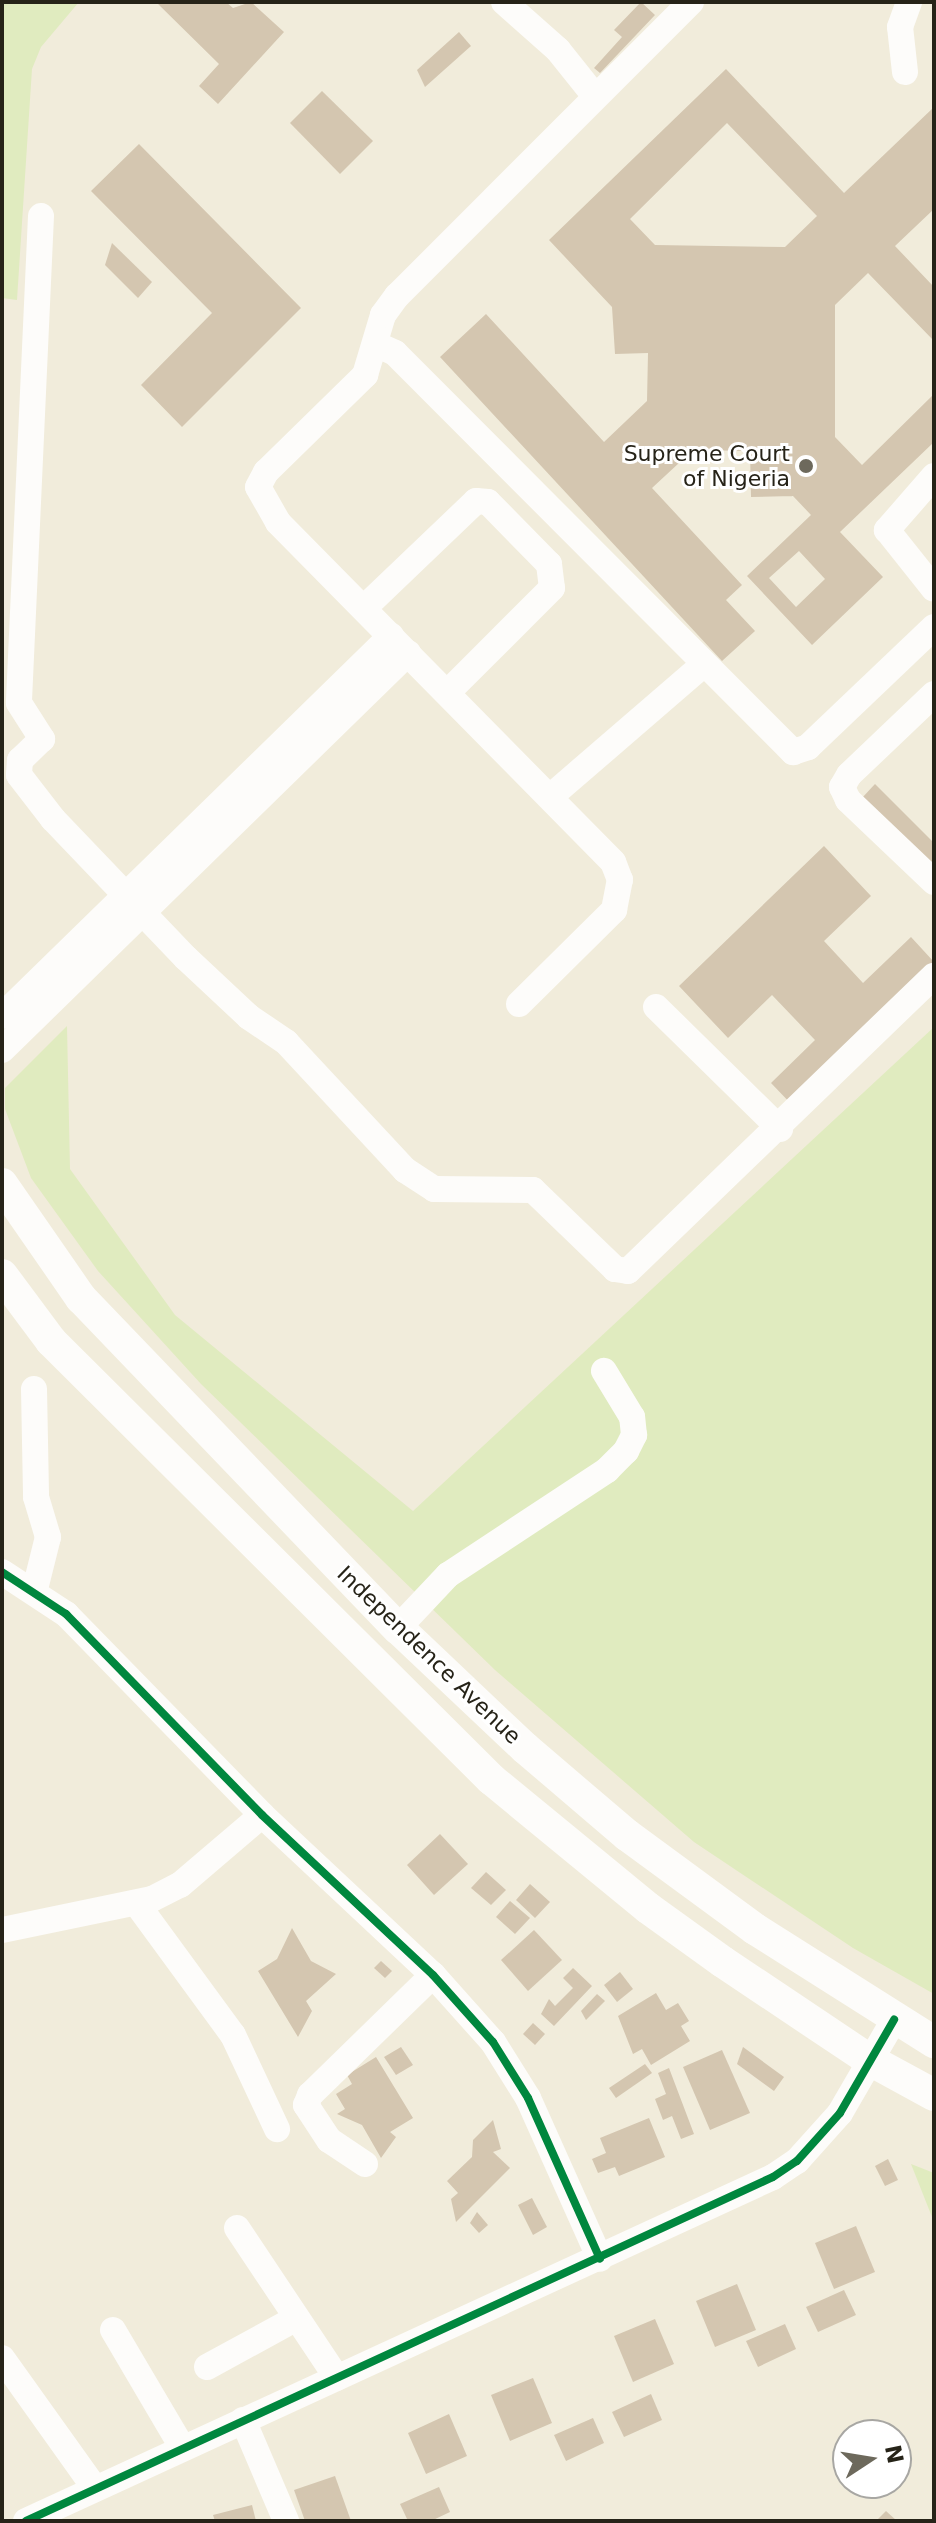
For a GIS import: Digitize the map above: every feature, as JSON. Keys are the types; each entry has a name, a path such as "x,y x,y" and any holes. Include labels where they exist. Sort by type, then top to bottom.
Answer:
{"main road":[{"name":"Independence Avenue","path":"2,1184 81,1298 398,1628 525,1748 627,1835 755,1929 894,2020 934,2042"},
{"name":"Independence Avenue","path":"2,1275 51,1341 491,1779 648,1908 868,2059 934,2095"}],"street":[{"path":"504,2 558,50 594,95"},
{"path":"519,1004 614,910 620,896 613,862 278,522 258,487 266,472 365,375 383,315 397,296 594,95 691,2"},
{"path":"905,72 900,27 909,2"},
{"path":"41,216 19,703 42,739 20,760 19,775 53,819 135,904 249,1017 286,1042 420,1183 456,1192 533,1190 622,1271 653,1251 934,976"},
{"path":"375,344 395,353 786,748 798,752 934,627"},
{"path":"934,476 887,530 934,589"},
{"path":"364,608 476,501 488,502 549,564 552,588 447,693"},
{"path":"2,1050 135,904 400,645"},
{"path":"550,797 703,665"},
{"path":"934,694 849,775 842,787 848,800 934,882"},
{"path":"2,1016 135,904"},
{"path":"656,1007 780,1129"},
{"path":"398,1628 448,1575 607,1470 626,1451 634,1435 632,1417 604,1371"},
{"path":"34,1389 36,1497 48,1537 35,1589"},
{"path":"2,1572 35,1589 66,1614 262,1815 433,1975 512,2068 574,2193 600,2259"},
{"path":"2,1930 137,1904 180,1885 262,1815"},
{"path":"137,1904 233,2035 277,2129"},
{"path":"365,2164 329,2140 306,2105 310,2095 433,1975"},
{"path":"26,2521 94,2487 600,2259 797,2161 840,2113 868,2059 894,2020"},
{"path":"237,2228 337,2378"},
{"path":"207,2367 297,2318"},
{"path":"113,2330 182,2447"},
{"path":"2,2358 94,2487"},
{"path":"243,2420 286,2521"}],"green space":[{"path":"2,2 79,2 41,47 32,69 17,300 2,298"},
{"path":"67,1026 70,1169 175,1315 413,1511 934,1027 934,1994 853,1948 694,1842 495,1670 201,1384 98,1271 31,1178 5,1109 5,1088"},
{"path":"911,2164 934,2173 934,2222"}],"building":[{"path":"156,2 226,2 233,8 251,2 284,32 218,104 199,86 219,64"},
{"path":"641,2 655,15 600,73 594,68 622,37 614,30"},
{"path":"459,32 471,46 425,87 417,70"},
{"path":"726,69 844,193 934,107 934,209 895,246 934,287 934,341 868,273 835,305 835,437 862,465 934,394 934,442 840,532 883,577 812,645 747,576 811,515 793,496 751,497 750,451 693,450 652,488 742,585 726,600 755,631 722,661 440,357 486,314 604,442 647,401 648,353 615,354 612,307 549,240","holes":["727,123 817,216 785,247 655,245 630,219","799,551 825,579 796,607 769,578"]},
{"path":"322,91 373,141 340,174 290,123"},
{"path":"139,144 301,308 182,427 141,385 212,313 91,191"},
{"path":"112,243 152,282 138,298 105,265"},
{"path":"875,784 934,843 934,873 861,799"},
{"path":"824,846 871,896 824,941 863,983 911,937 934,962 934,974 795,1108 771,1083 815,1040 772,995 728,1038 679,986"},
{"path":"440,1834 468,1864 434,1895 407,1865"},
{"path":"486,1872 506,1890 491,1905 471,1888"},
{"path":"530,1884 550,1902 535,1918 516,1900"},
{"path":"510,1901 530,1918 515,1934 496,1917"},
{"path":"292,1928 311,1961 336,1974 306,2001 312,2011 298,2037 258,1971 277,1959"},
{"path":"534,1930 562,1960 528,1991 501,1960"},
{"path":"381,1961 392,1971 385,1978 374,1968"},
{"path":"573,1968 592,1986 554,2026 541,2014 549,1999 555,2006 573,1988 563,1978"},
{"path":"620,1972 633,1989 617,2002 604,1985"},
{"path":"656,1993 666,2010 678,2003 689,2021 681,2026 690,2041 651,2065 642,2049 633,2054 618,2016"},
{"path":"597,1994 605,2001 586,2020 581,2011"},
{"path":"533,2023 545,2034 535,2045 523,2034"},
{"path":"401,2047 413,2065 396,2075 384,2057"},
{"path":"743,2047 784,2077 774,2091 737,2064"},
{"path":"722,2050 750,2113 710,2130 683,2067"},
{"path":"376,2057 413,2118 390,2132 396,2137 381,2158 362,2125 337,2114 345,2109 336,2094 352,2084 347,2075"},
{"path":"645,2064 652,2073 616,2098 609,2088"},
{"path":"669,2068 694,2134 681,2139 672,2116 663,2120 655,2099 666,2094 658,2073"},
{"path":"649,2118 665,2157 619,2176 615,2167 598,2173 592,2159 606,2153 600,2138"},
{"path":"493,2120 501,2149 493,2152 510,2168 456,2222 451,2199 458,2193 447,2181 472,2157 473,2140"},
{"path":"888,2159 898,2180 885,2186 875,2166"},
{"path":"532,2198 547,2227 533,2235 518,2205"},
{"path":"477,2212 488,2225 479,2233 470,2223"},
{"path":"856,2226 875,2272 834,2289 815,2243"},
{"path":"737,2284 756,2330 715,2347 696,2301"},
{"path":"844,2290 856,2315 818,2332 806,2307"},
{"path":"655,2319 674,2364 633,2382 614,2336"},
{"path":"785,2324 796,2349 758,2367 746,2341"},
{"path":"533,2378 552,2423 510,2441 491,2395"},
{"path":"651,2394 662,2420 624,2437 612,2412"},
{"path":"449,2414 467,2456 426,2474 408,2433"},
{"path":"593,2418 604,2443 566,2461 554,2435"},
{"path":"335,2476 351,2521 305,2521 294,2490"},
{"path":"439,2487 450,2512 431,2521 408,2521 400,2504"},
{"path":"252,2505 256,2521 215,2521 213,2515"},
{"path":"886,2511 897,2521 876,2521"}],"cycle path":[{"path":"2,1572 66,1614 262,1815 433,1975 493,2042 528,2098 600,2259"},
{"path":"26,2521 773,2177 797,2161 840,2113 894,2020"}],"place":[{"name":"Supreme Court of Nigeria","path":"806,466"}]}
